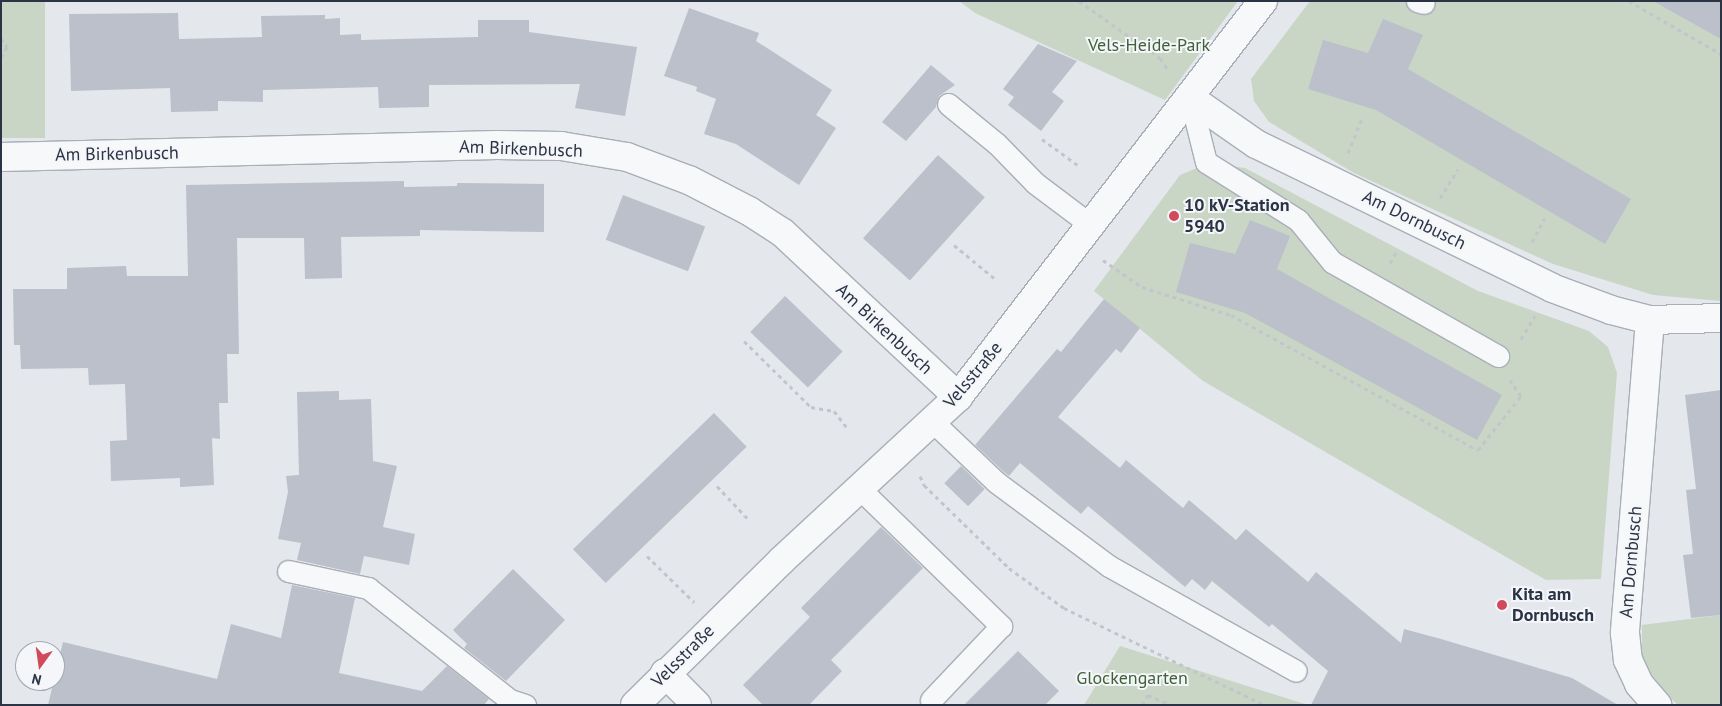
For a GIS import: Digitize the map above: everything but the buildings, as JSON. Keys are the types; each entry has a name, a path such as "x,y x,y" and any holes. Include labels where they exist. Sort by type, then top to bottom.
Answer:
{"street":[{"name":"Velsstraße","path":"635,705 665,673 958,397 1263,1"},
{"name":"Am Dornbusch","path":"1190,98 1256,144 1552,288 1612,310 1650,320 1721,318"},
{"name":"Am Birkenbusch","path":"1,157 496,145 561,146 627,157 689,180 749,210 783,234 958,397"},
{"name":"Am Dornbusch","path":"1650,320 1625,633 1628,660 1639,684 1657,705"},
{"path":"665,673 697,705"}],"lane":[{"path":"1190,98 1206,162 1298,220 1332,262 1498,356"},
{"path":"948,104 997,144 1084,234"},
{"path":"932,421 996,482 1109,566 1296,671"},
{"path":"860,489 1001,626 932,700"},
{"path":"288,571 368,588 510,700 525,705"}],"path":[{"path":"1079,1 1160,58 1190,98"},
{"path":"1629,1 1721,54"},
{"path":"1,38 7,47 1,58"},
{"path":"1336,182 1363,116"},
{"path":"1042,139 1079,166"},
{"path":"1084,234 1142,287 1231,315 1478,450 1521,396 1507,376"},
{"path":"954,245 994,278"},
{"path":"1517,345 1552,288"},
{"path":"744,341 811,407 834,411 849,430"},
{"path":"905,447 924,485 1009,568 1064,608 1264,705"},
{"path":"717,486 750,521"},
{"path":"648,556 680,588"},
{"path":"1142,705 1148,695 1171,705"}],"green space":[{"path":"1,1 45,1 45,138 1,138"},
{"name":"Vels-Heide-Park","path":"959,1 1238,1 1165,100 975,13"},
{"path":"1310,1 1721,1 1721,301 1653,295 1553,264 1354,173 1269,122 1254,101 1251,79"},
{"path":"1209,163 1245,168 1478,291 1589,331 1608,347 1617,373 1601,579 1546,580 1203,381 1094,291 1180,175"},
{"path":"1721,615 1721,705 1678,705 1666,694 1647,668 1642,655 1642,625"},
{"name":"Glockengarten","path":"1120,646 1308,705 1084,705"}],"place":[{"name":"10 kV-Station 5940","path":"1174,216"},
{"name":"Kita am Dornbusch","path":"1502,605"}]}
